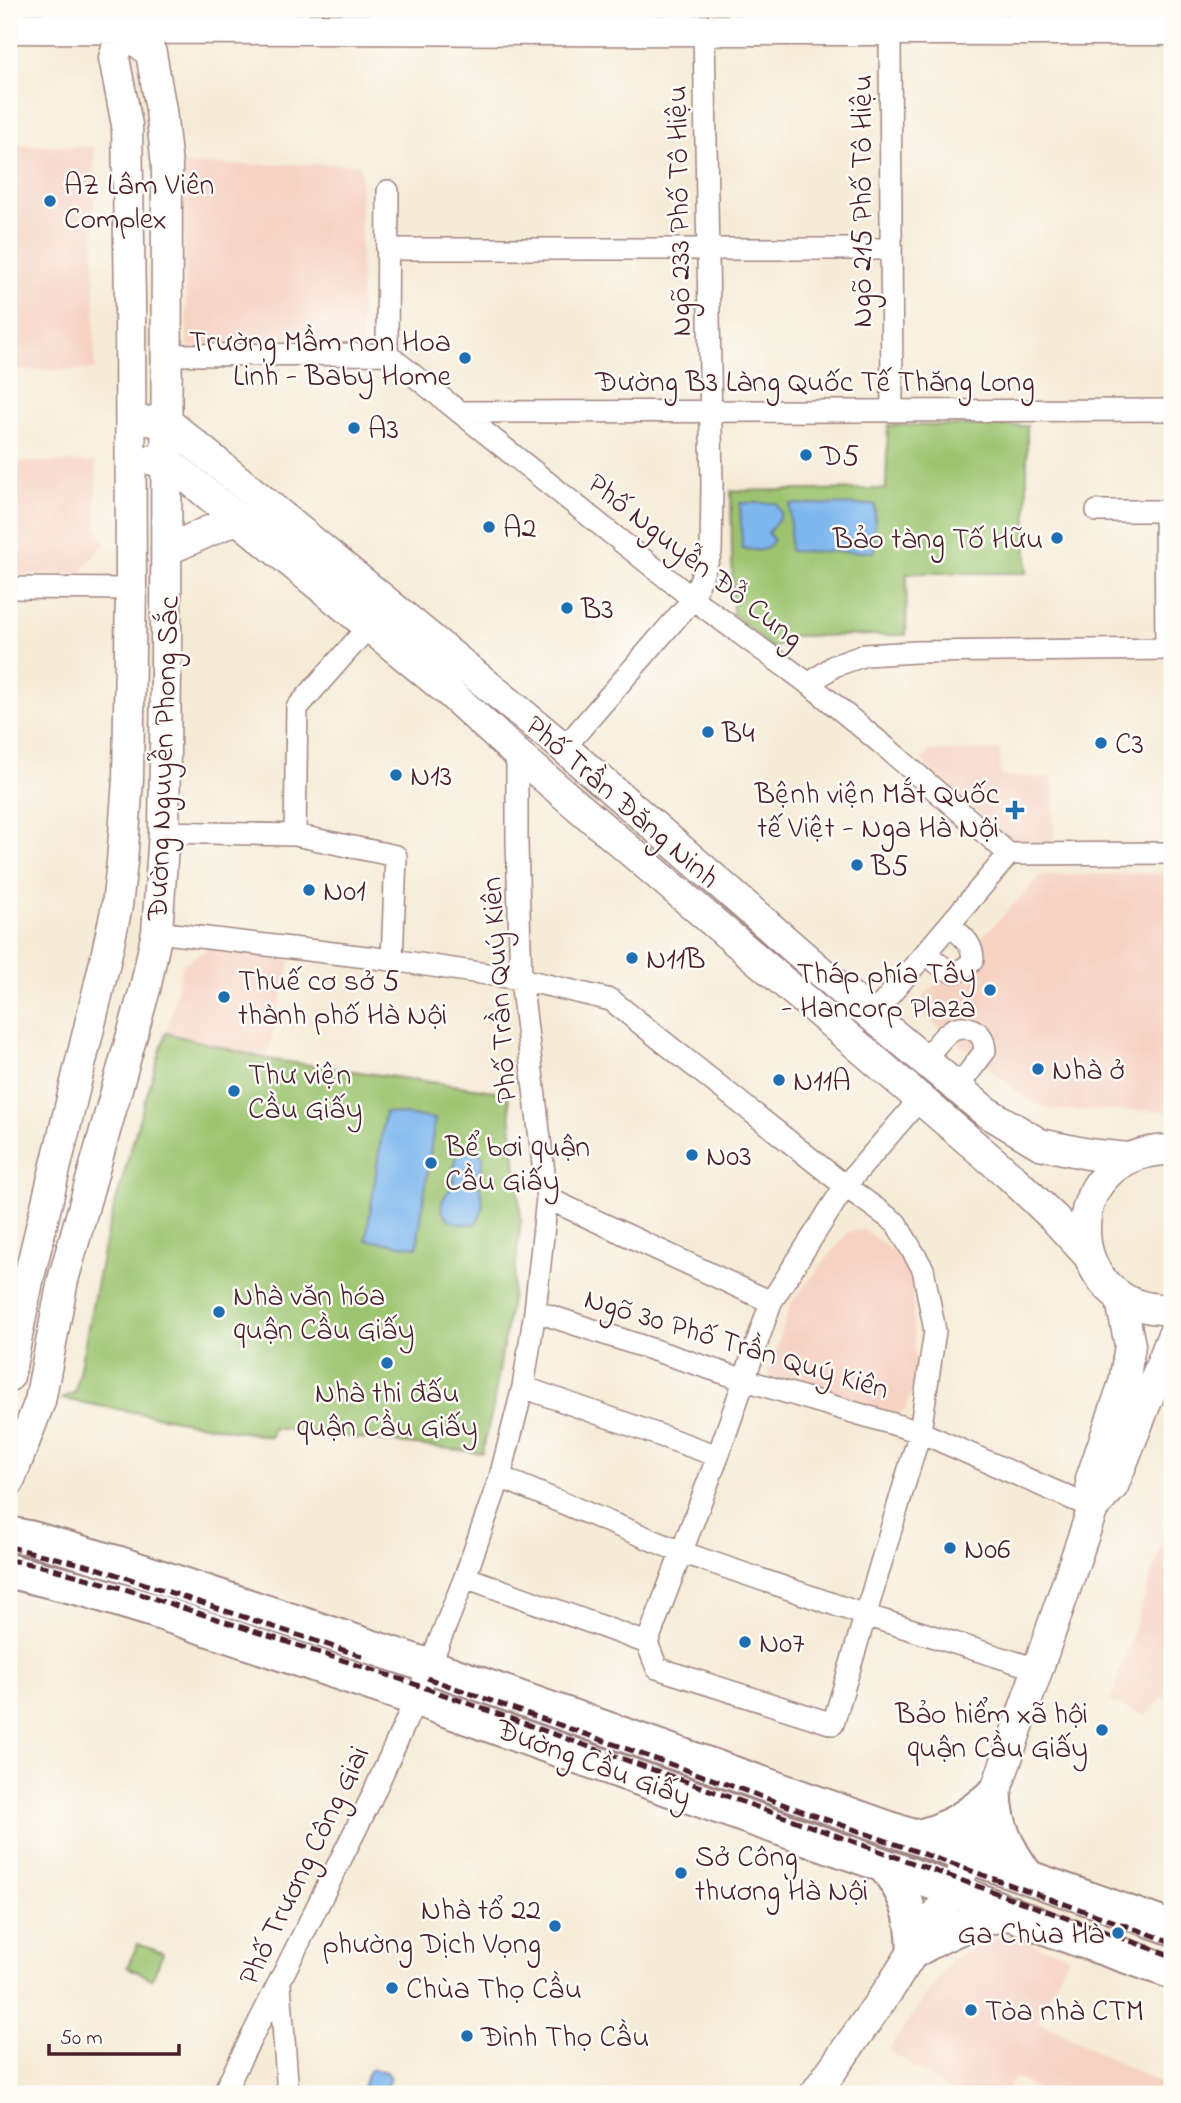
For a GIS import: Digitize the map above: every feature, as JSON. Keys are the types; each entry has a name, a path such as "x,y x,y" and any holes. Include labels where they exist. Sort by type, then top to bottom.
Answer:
{"main road":[{"path":"9,28 120,19 240,18 496,19 705,30 890,33 990,20 1172,30"},
{"name":"Đường Nguyễn Phong Sắc","path":"9,1482 40,1401 64,1280 145,989 157,932 164,832 167,166 151,53 120,19"},
{"name":"Đường Nguyễn Phong Sắc","path":"9,1376 28,1281 104,967 117,906 122,862 128,779 131,461 128,137 114,58 120,19"},
{"path":"128,137 164,135"},
{"path":"130,421 166,421"},
{"name":"Phố Trần Đăng Ninh","path":"166,421 564,748 985,1111 1040,1144 1088,1154 1128,1158"},
{"path":"131,461 166,460"},
{"name":"Phố Trần Đăng Ninh","path":"166,460 450,693 517,754 1020,1185 1089,1256 1097,1273 1120,1296"},
{"path":"167,550 238,518"},
{"path":"450,693 469,670"},
{"path":"632,850 653,827"},
{"path":"65,1128 103,1138"},
{"path":"1089,1256 1085,1216 1098,1184 1109,1171 1128,1158 1152,1150 1172,1150"},
{"path":"1120,1296 1149,1308 1172,1309"},
{"path":"1093,1508 1091,1479 1124,1382 1130,1345 1120,1296"},
{"path":"815,2094 914,1951 953,1890 971,1855 1093,1508 1113,1486 1172,1337"},
{"name":"Đường Cầu Giấy","path":"9,1534 168,1578 429,1666 1172,1928"},
{"name":"Đường Cầu Giấy","path":"9,1572 86,1590 155,1611 416,1699 953,1890 1172,1972"},
{"path":"155,1611 168,1578"},
{"path":"914,1837 947,1828 995,1793"},
{"path":"995,1793 998,1824 1027,1876"},
{"path":"884,1866 897,1882 909,1908 915,1932 914,1951"},
{"path":"914,1951 988,1917 1011,1913"}],"street":[{"name":"Ngõ 233 Phố Tô Hiệu","path":"564,748 693,599 711,552 705,30"},
{"name":"Ngõ 215 Phố Tô Hiệu","path":"890,33 892,411"},
{"path":"167,355 387,354 388,191"},
{"path":"387,249 891,249"},
{"name":"Phố Nguyễn Đỗ Cung","path":"387,354 693,599 808,684 889,750 1009,855"},
{"name":"Đường B3 Làng Quốc Tế Thăng Long","path":"459,412 1172,410"},
{"path":"808,684 834,666 865,655 1169,649 1166,511 1097,511"},
{"path":"9,588 131,589"},
{"path":"295,835 297,708 369,626"},
{"name":"Phố Trần Quý Kiên","path":"429,1666 465,1577 500,1477 523,1387 535,1311 547,1198 522,978 517,754"},
{"path":"164,832 295,835 396,856 391,960"},
{"path":"872,1016 1009,855 1172,853"},
{"path":"926,953 949,971 966,969 973,960 973,950 968,941 950,925"},
{"path":"157,932 522,978 611,1000 845,1186 896,1223 923,1269 935,1331 920,1432 832,1724 657,1668 647,1643 746,1380 771,1302 845,1186 920,1099"},
{"path":"924,1060 952,1028 964,1025 978,1031 984,1040 985,1051 957,1088"},
{"path":"547,1198 771,1302"},
{"name":"Ngõ 30 Phố Trần Quý Kiên","path":"535,1311 746,1380 920,1432 1093,1508"},
{"path":"523,1387 718,1456"},
{"path":"500,1477 681,1552 865,1615 1037,1669"},
{"path":"465,1577 647,1643"},
{"name":"Phố Trương Công Giai","path":"223,2094 370,1801 429,1666"},
{"path":"280,1982 288,2094"}],"shaded area":[{"path":"9,145 94,147 95,370 9,370"},
{"path":"361,164 363,347 187,347 182,165"},
{"path":"17,462 96,462 96,527 106,542 79,574 17,574"},
{"name":"Bệnh viện Mắt Quốc tế Việt - Nga Hà Nội","path":"1000,750 1001,777 1053,777 1054,844 1012,844 921,761 930,751"},
{"path":"1172,873 1172,1111 1051,1110 1029,1101 914,1007 1042,875"},
{"path":"210,947 290,960 267,1059 166,1033 183,964"},
{"path":"864,1230 901,1257 911,1280 916,1375 906,1410 888,1420 773,1383 768,1374 791,1303 848,1232"},
{"path":"1172,1512 1172,1688 1146,1716 1110,1702"},
{"path":"1014,1937 1069,1956 1037,2021 1165,2086 1160,2094 1044,2094 1015,2077 1004,2094 956,2094 888,2050 952,1959 992,1938"}],"green space":[{"path":"888,425 1027,426 1027,573 907,573 906,635 794,636 773,649 733,614 731,491 886,489"},
{"path":"166,1033 267,1059 508,1093 521,1219 513,1288 492,1412 482,1453 273,1428 271,1437 62,1399 75,1392 105,1241"},
{"path":"138,1944 163,1953 152,1979 127,1967"}],"water":[{"path":"740,503 776,503 781,512 768,533 774,540 764,549 742,548"},
{"path":"790,504 875,505 874,552 790,551"},
{"path":"385,1112 435,1119 417,1247 366,1240"},
{"path":"467,1149 476,1151 483,1158 479,1184 483,1204 476,1223 465,1224 448,1219 442,1210 442,1203 454,1180 456,1155"},
{"path":"373,2069 386,2072 390,2078 383,2094 361,2094 368,2072"}],"railway":[{"path":"9,1547 94,1567 367,1658"},
{"path":"9,1560 46,1567 125,1589 403,1680 1172,1956"},
{"path":"427,1678 1172,1942"}],"place":[{"name":"AZ Lâm Viên Complex","path":"50,201"},
{"name":"Trường Mầm non Hoa Linh - Baby Home","path":"465,358"},
{"name":"A3","path":"354,428"},
{"name":"D5","path":"806,455"},
{"name":"A2","path":"489,527"},
{"name":"Bảo tàng Tố Hữu","path":"1057,538"},
{"name":"B3","path":"567,608"},
{"name":"B4","path":"708,732"},
{"name":"C3","path":"1101,743"},
{"name":"N13","path":"396,775"},
{"name":"Bệnh viện Mắt Quốc tế Việt - Nga Hà Nội","path":"1015,810"},
{"name":"B5","path":"857,865"},
{"name":"N01","path":"309,890"},
{"name":"N11B","path":"632,958"},
{"name":"Tháp phía Tây - Hancorp Plaza","path":"990,990"},
{"name":"Thuế cơ sở 5 thành phố Hà Nội","path":"224,997"},
{"name":"Nhà ở","path":"1038,1069"},
{"name":"N11A","path":"779,1080"},
{"name":"Thư viện Cầu Giấy","path":"234,1091"},
{"name":"N03","path":"692,1155"},
{"name":"Bể bơi quận Cầu Giấy","path":"431,1163"},
{"name":"Nhà văn hóa quận Cầu Giấy","path":"219,1312"},
{"name":"Nhà thi đấu quận Cầu Giấy","path":"387,1363"},
{"name":"N06","path":"950,1548"},
{"name":"N07","path":"745,1642"},
{"name":"Bảo hiểm xã hội quận Cầu Giấy","path":"1102,1730"},
{"name":"Sở Công thương Hà Nội","path":"681,1873"},
{"name":"Nhà tổ 22 phường Dịch Vọng","path":"555,1926"},
{"name":"Ga Chùa Hà","path":"1118,1933"},
{"name":"Chùa Thọ Cầu","path":"392,1988"},
{"name":"Tòa nhà CTM","path":"971,2010"},
{"name":"Đình Thọ Cầu","path":"467,2036"}]}
